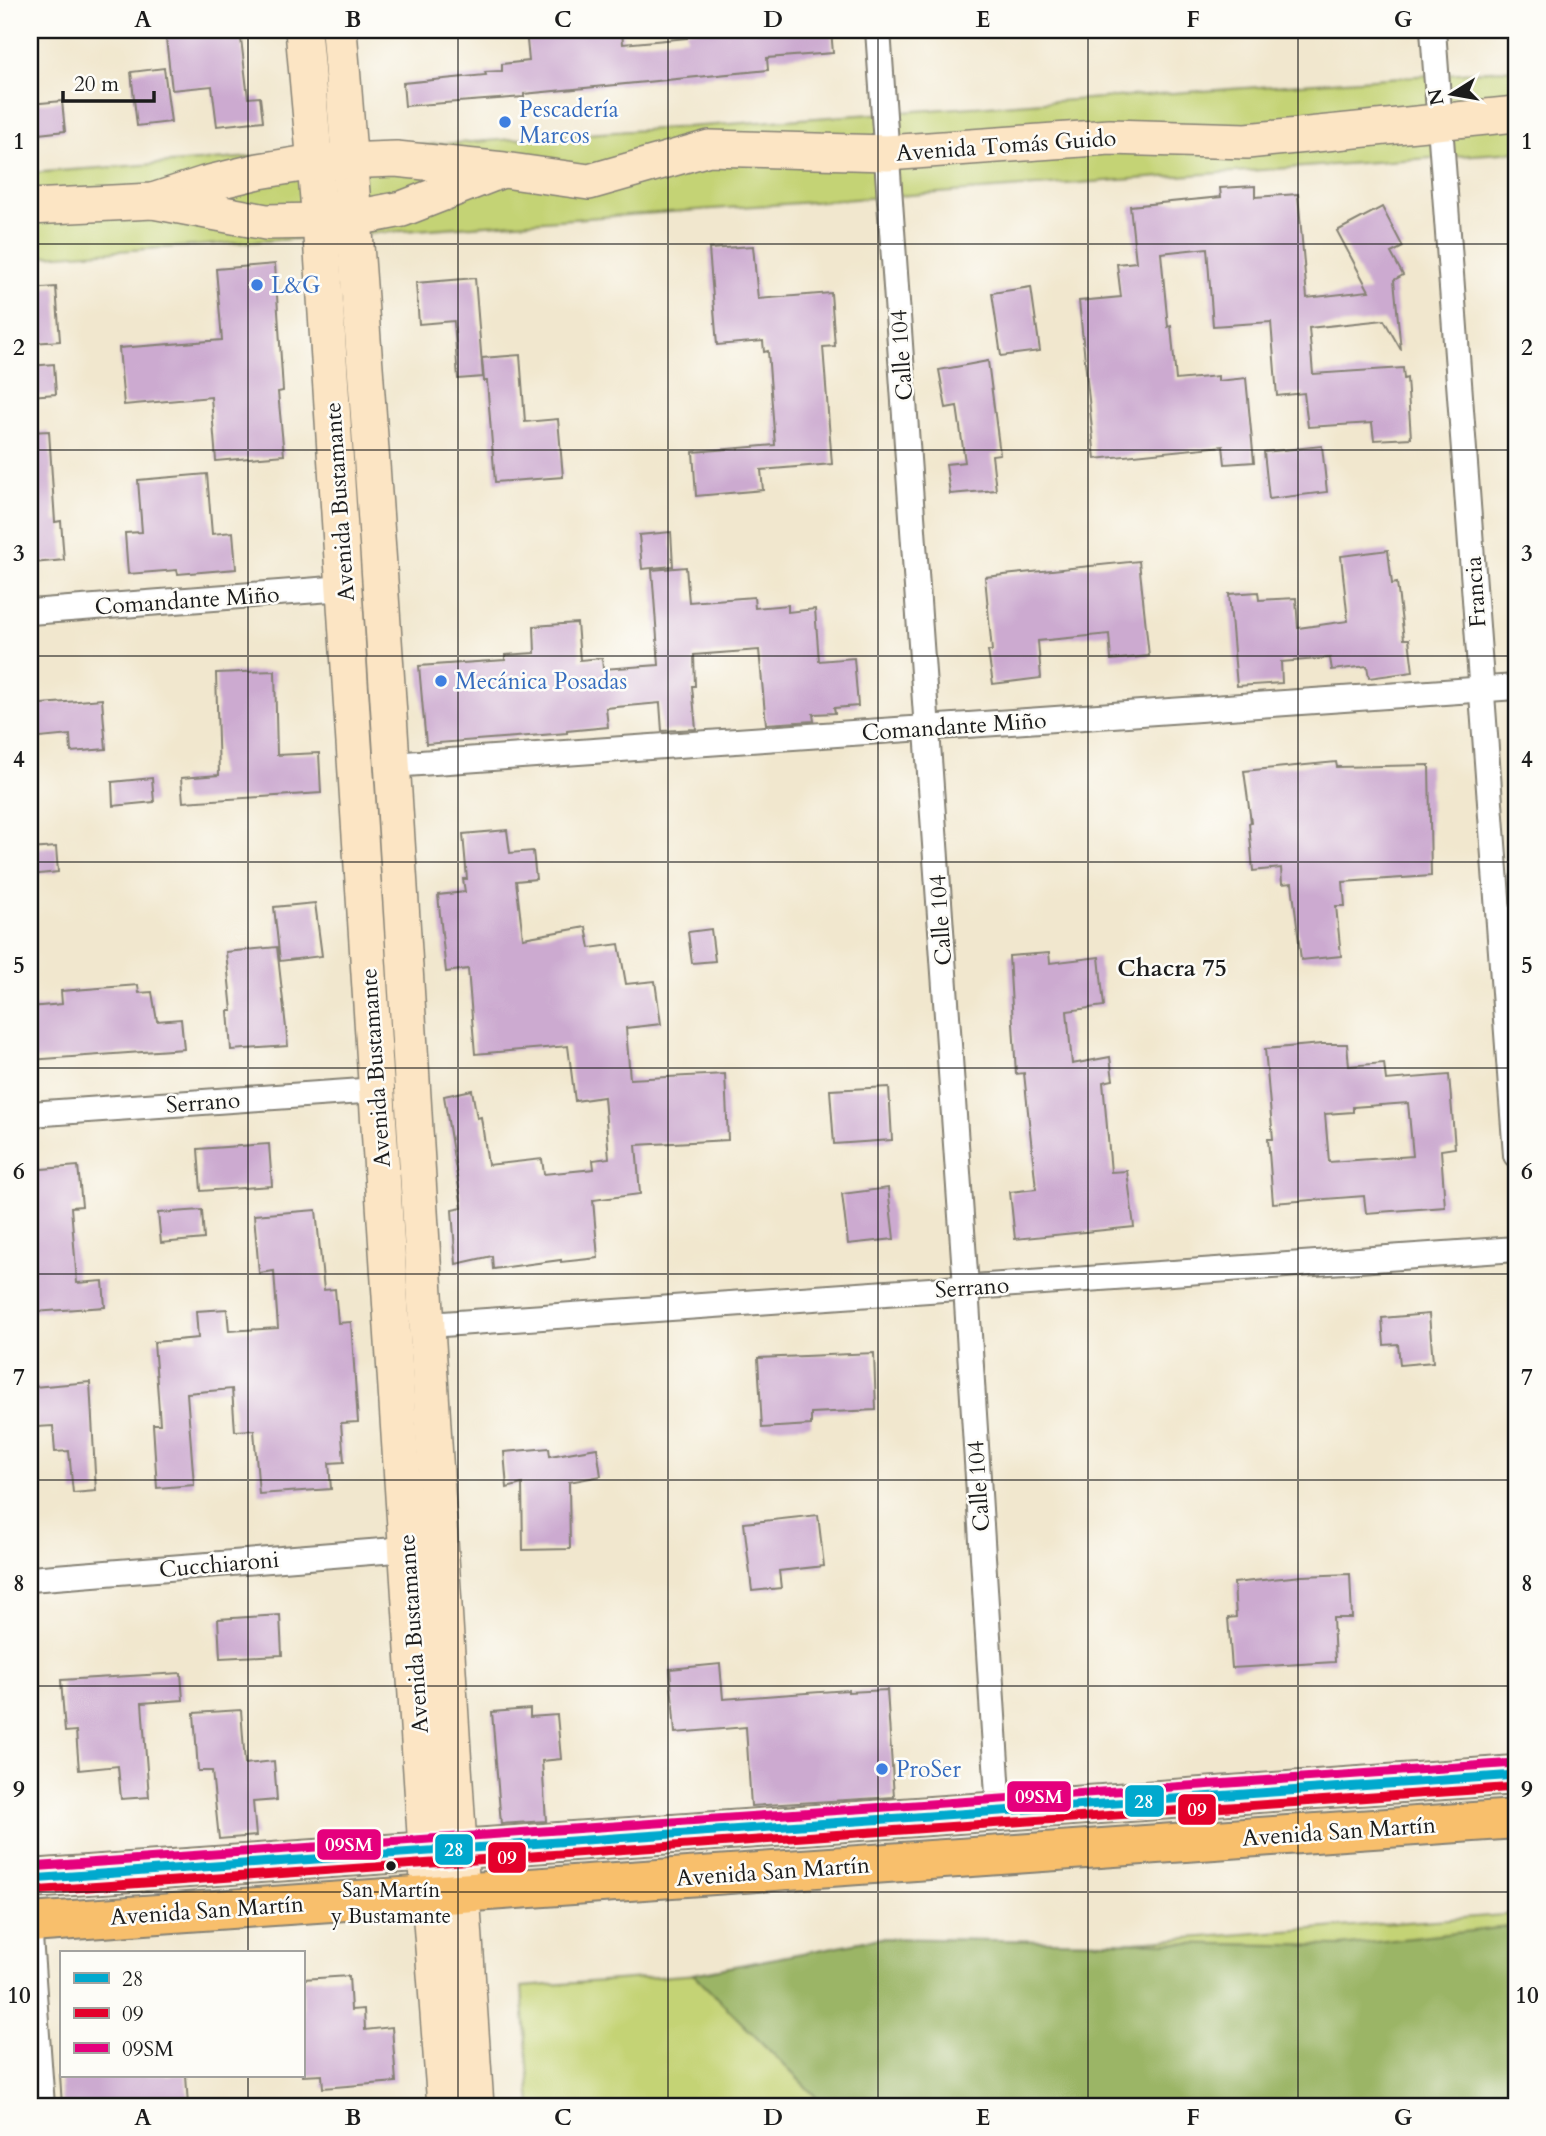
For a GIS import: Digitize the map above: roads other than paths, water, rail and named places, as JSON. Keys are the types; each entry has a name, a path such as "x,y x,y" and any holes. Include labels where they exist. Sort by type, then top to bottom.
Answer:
{"main road":[{"name":"Avenida Bustamante","path":"303,30 320,222 408,1549 446,1894 476,2106"},
{"name":"Avenida Bustamante","path":"339,30 355,218 429,1325 442,1850"},
{"name":"Avenida Tomás Guido","path":"153,201 205,184 314,162 396,159 589,182 709,148 887,153 1110,137 1247,141 1515,113"},
{"name":"Avenida Tomás Guido","path":"30,206 153,201 266,222 320,222 402,209 504,170"},
{"name":"Avenida San Martín","path":"30,1879 1516,1775"},
{"name":"Avenida San Martín","path":"30,1923 1516,1819"},
{"name":"Avenida Bustamante","path":"445,2106 446,1894"}],"street":[{"name":"Calle 104","path":"878,30 966,1287 999,1811"},
{"name":"Francia","path":"1433,30 1516,1155"},
{"name":"Comandante Miño","path":"30,612 344,588"},
{"name":"Comandante Miño","path":"391,765 1516,687"},
{"name":"Serrano","path":"30,1114 377,1090"},
{"name":"Serrano","path":"429,1325 1516,1249"},
{"name":"Cucchiaroni","path":"30,1579 408,1549"},
{"path":"30,1937 42,2106"}],"place":[{"name":"Pescadería Marcos","path":"505,122"},
{"name":"L&G","path":"257,285"},
{"name":"Mecánica Posadas","path":"441,681"},
{"name":"ProSer","path":"882,1769"},
{"name":"San Martín y Bustamante","path":"391,1866"}],"district":[{"name":"Chacra 75","path":"1172,968"}]}
